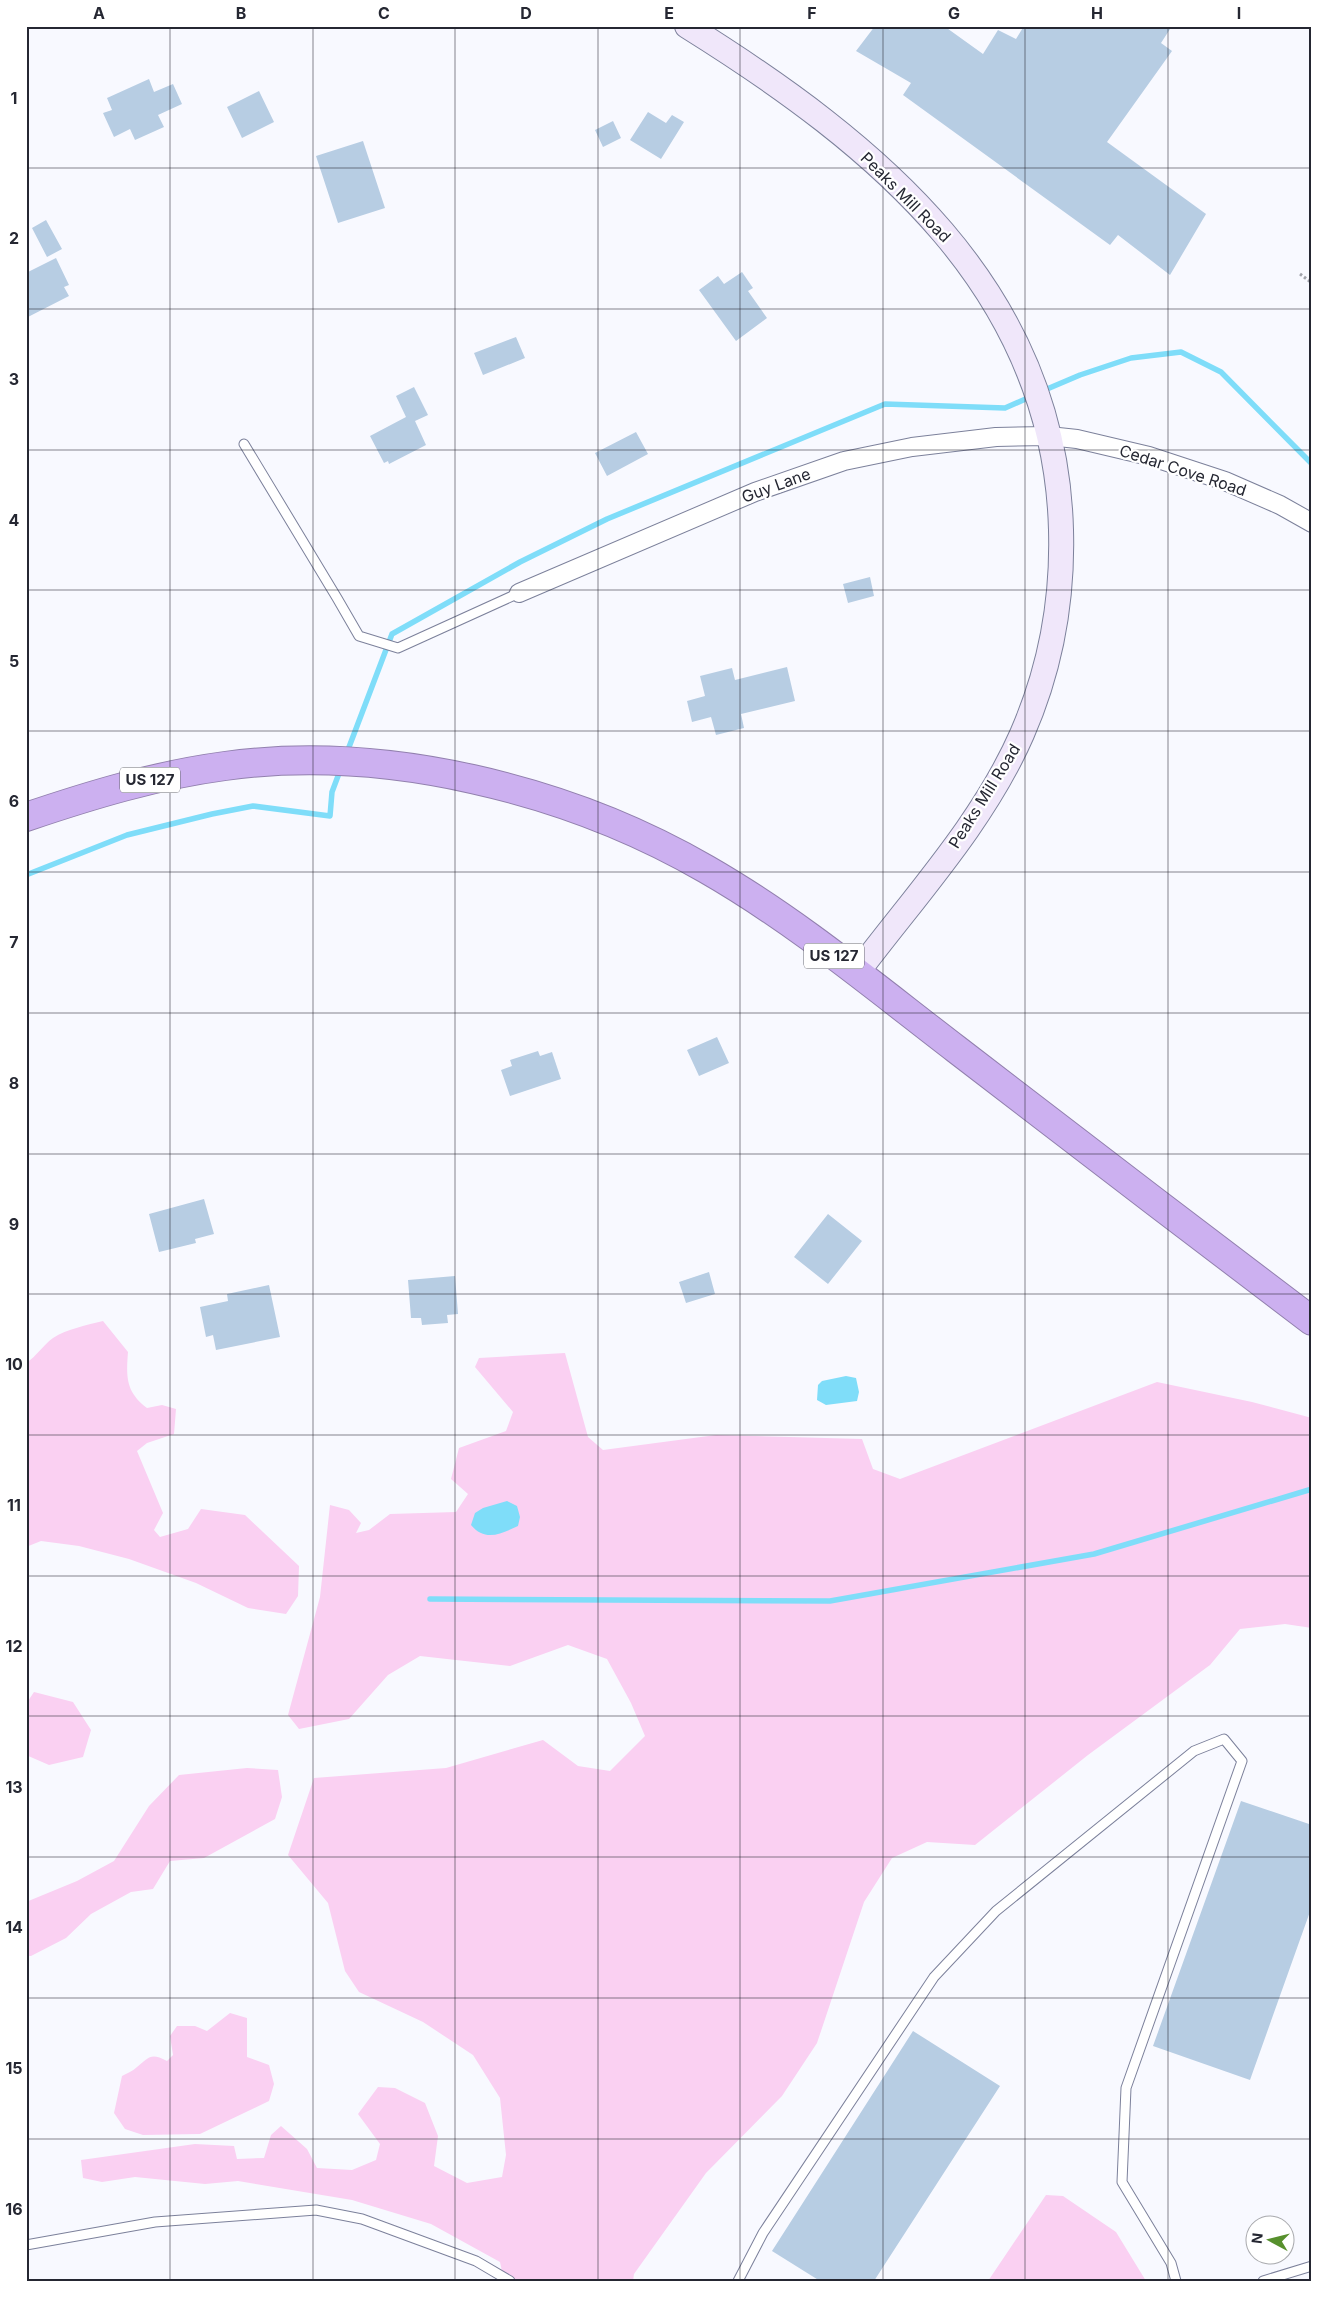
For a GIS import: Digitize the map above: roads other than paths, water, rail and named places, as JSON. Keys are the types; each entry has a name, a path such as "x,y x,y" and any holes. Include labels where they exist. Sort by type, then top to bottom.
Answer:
{"highway":[{"name":"US 127","path":"26,818 83,798 139,782 241,764 308,761 351,763 454,776 515,790 580,810 656,842 743,892 857,973 1312,1321"}],"street":[{"name":"Peaks Mill Road","path":"687,26 771,81 809,109 870,159 934,222 983,283 1008,325 1028,369 1049,436 1060,506 1062,555 1058,604 1050,650 1037,695 1021,736 1002,774 980,808 857,973"},
{"name":"Cedar Cove Road","path":"1049,436 1077,439 1126,449 1199,471 1252,492 1312,523"},
{"name":"Guy Lane","path":"519,594 755,492 844,461 912,447 996,437 1049,436"}],"lane":[{"path":"244,444 359,636 398,648 519,594"},
{"path":"738,2281 763,2233 934,1977 996,1910 1194,1751 1224,1739 1242,1761 1126,2088 1122,2182 1171,2263 1176,2281"},
{"path":"26,2245 155,2222 316,2210 362,2219 476,2261 510,2281"},
{"path":"1263,2281 1312,2266"}],"water":[{"path":"846,1376 856,1378 859,1392 857,1401 826,1405 817,1400 818,1385 822,1381"},
{"path":"507,1501 517,1506 520,1517 518,1526 499,1534 488,1535 476,1530 471,1525 475,1513 483,1508"}],"waterway":[{"path":"1040,392 1080,375 1131,358 1181,352 1221,372 1312,464"},
{"path":"346,755 392,634 520,562 607,519 885,404 1005,408 1030,397"},
{"path":"26,875 127,835 253,806 330,816 332,792 341,768"},
{"path":"430,1599 830,1601 1094,1554 1312,1489"}]}
